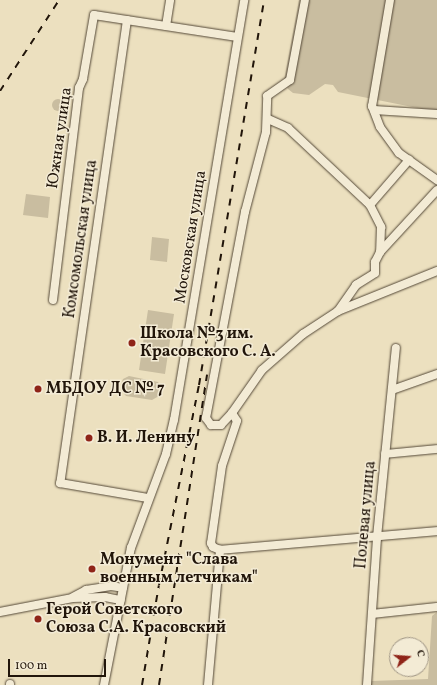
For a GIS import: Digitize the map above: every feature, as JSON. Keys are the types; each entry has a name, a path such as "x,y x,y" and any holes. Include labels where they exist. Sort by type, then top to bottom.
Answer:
{"street":[{"path":"166,26 170,0"},
{"name":"Московская улица","path":"104,685 131,548 148,498 166,454 174,420 244,0"},
{"path":"305,0 290,80 267,96 268,118 245,212 208,403 208,423 217,426 227,433 226,450 212,533 212,544 220,550 437,531"},
{"path":"390,0 372,102 374,110 380,127 399,153 437,180"},
{"name":"Южная улица","path":"53,300 79,88 84,79 94,15 127,20"},
{"path":"127,20 237,37"},
{"name":"Комсомольская улица","path":"127,20 60,483 148,498"},
{"path":"374,110 437,114"},
{"path":"268,118 288,128 370,205 380,227 380,252"},
{"path":"370,205 409,160"},
{"path":"338,311 356,285 375,273 375,262 380,252 437,190"},
{"path":"217,426 234,416 247,389 279,353 302,334 338,311 437,271"},
{"name":"Полевая улица","path":"367,685 377,537 396,348"},
{"path":"392,390 437,374"},
{"path":"226,450 237,421 234,416"},
{"path":"385,454 437,449"},
{"path":"208,685 220,550"},
{"path":"73,598 86,590 111,586 123,588"},
{"path":"0,612 73,598 105,597 121,600"},
{"path":"372,614 437,607"}],"shaded area":[{"path":"299,0 437,0 437,112 338,92 333,85 325,84 309,95 293,93 288,89 284,81"},
{"path":"56,99 60,99 64,105 60,111 56,111 52,107 52,103"},
{"path":"26,194 50,197 48,218 23,215"},
{"path":"152,237 169,239 167,262 150,260"},
{"path":"148,310 174,314 165,374 139,370"},
{"path":"129,376 158,382 161,387 159,396 152,400 126,396 121,390 121,384 123,379"},
{"path":"437,612 437,685 371,685 371,681 428,679 432,616"}],"railway":[{"path":"0,91 59,0"},
{"path":"142,685 159,585 199,385 264,0"},
{"path":"159,685 207,375"}],"place":[{"name":"Школа №3 им. Красовского С. А.","path":"132,343"},
{"name":"МБДОУ ДС № 7","path":"38,389"},
{"name":"В. И. Ленину","path":"89,438"},
{"name":"Монумент \"Слава военным летчикам\"","path":"92,569"},
{"name":"Герой Советского Союза С.А. Красовский","path":"38,619"}]}
